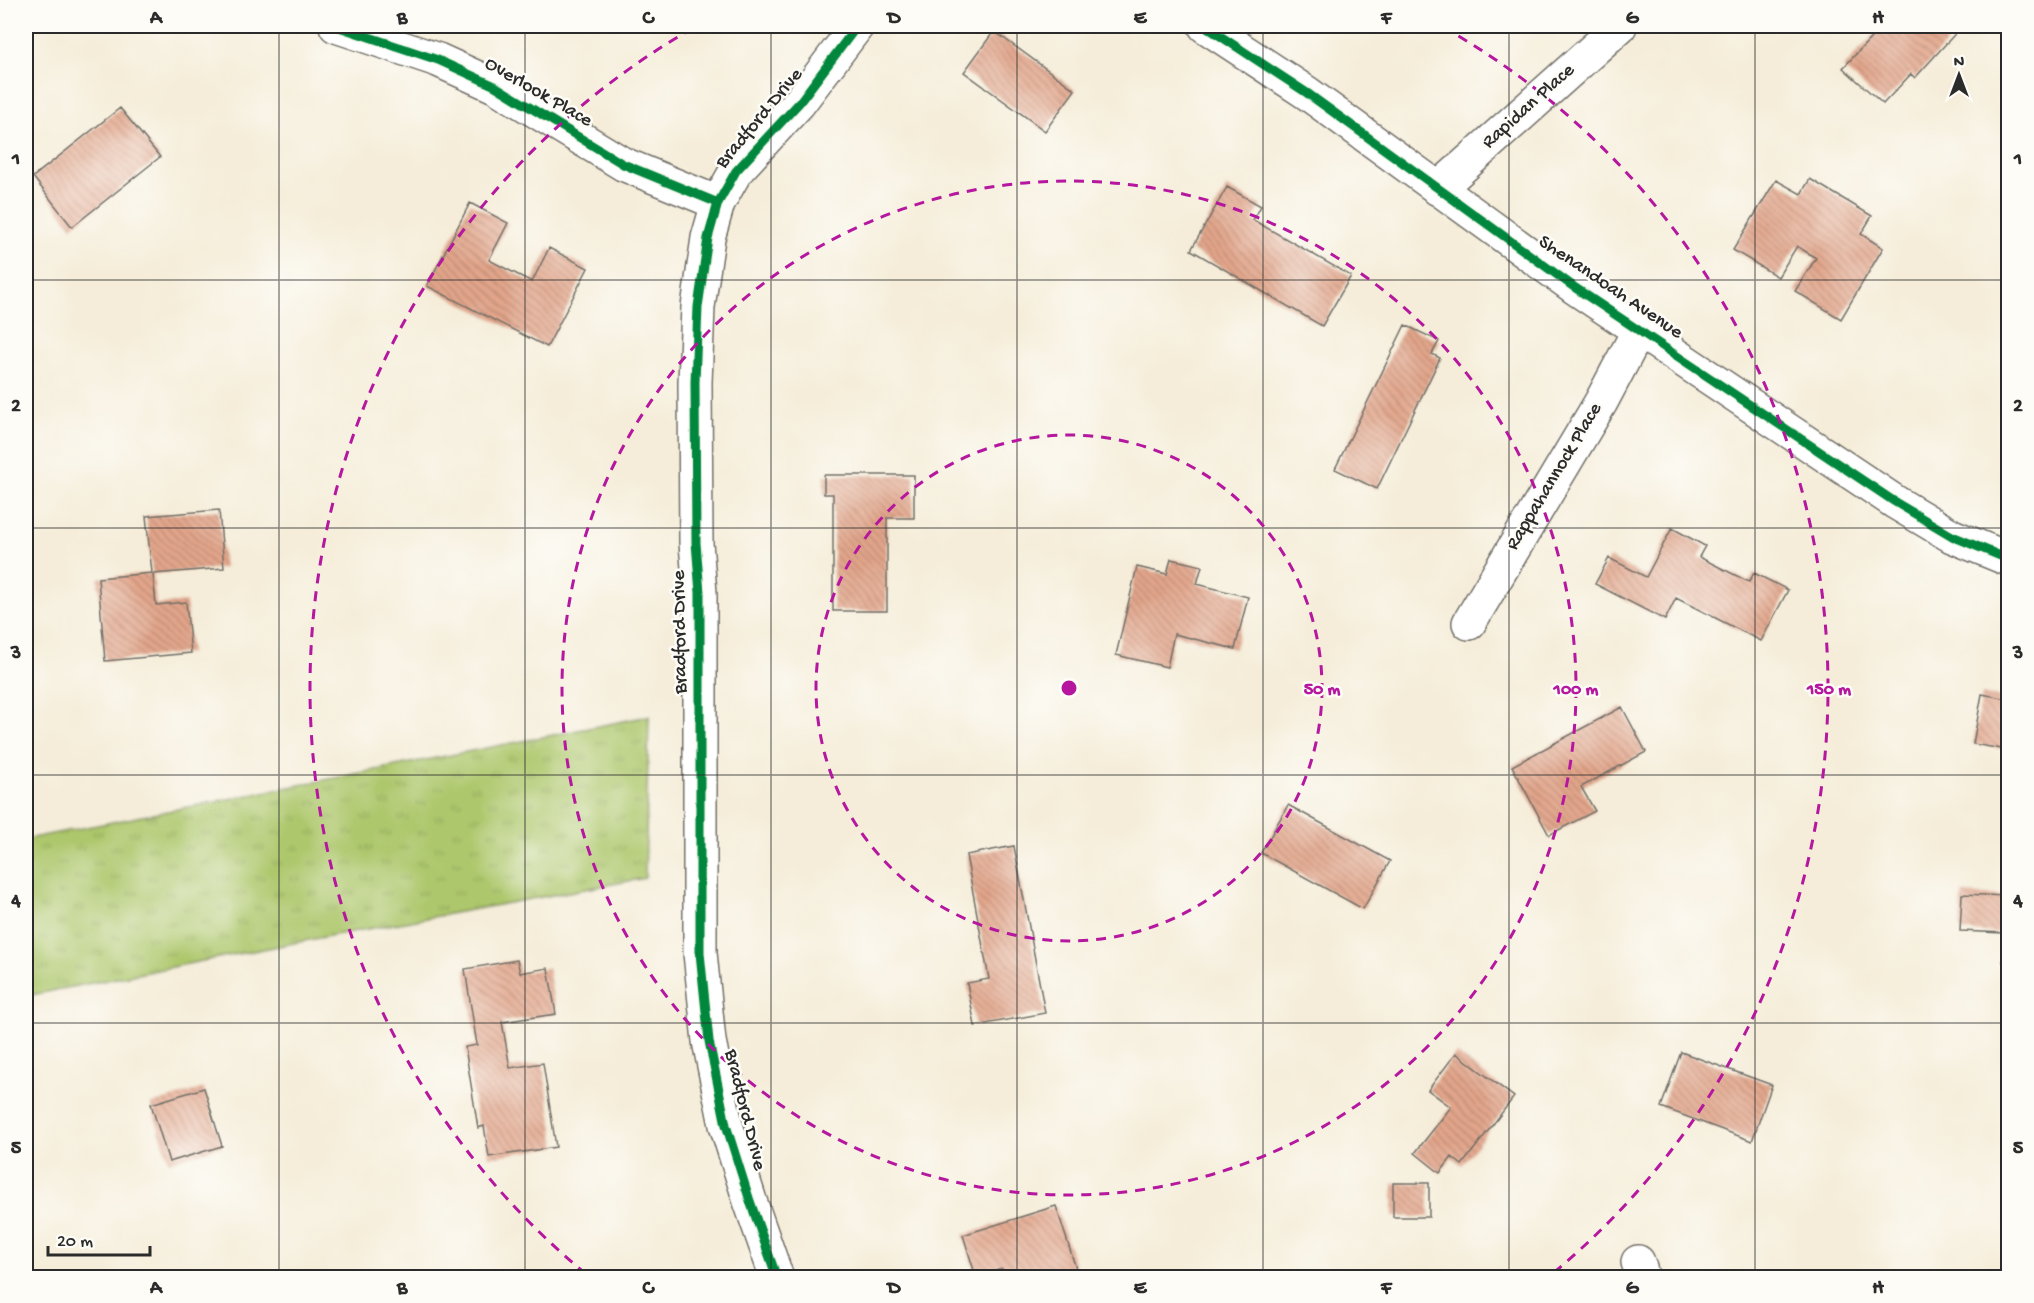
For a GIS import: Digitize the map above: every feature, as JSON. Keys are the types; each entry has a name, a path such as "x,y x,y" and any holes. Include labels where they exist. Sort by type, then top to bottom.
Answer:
{"street":[{"name":"Overlook Place","path":"336,26 438,60 495,86 623,164 718,203"},
{"name":"Bradford Drive","path":"777,1278 726,1125 709,1041 700,953 700,593 696,543 695,382 698,307 708,238 718,203 736,171 799,103 857,26"},
{"name":"Shenandoah Avenue","path":"1205,26 1306,93 1574,287 1895,502 1953,536 2008,559"},
{"name":"Rapidan Place","path":"1438,189 1620,26"},
{"name":"Rappahannock Place","path":"1469,623 1601,402 1639,330"}],"green space":[{"path":"649,716 645,878 329,936 26,996 26,839"}],"building":[{"path":"1882,26 1962,26 1915,78 1911,74 1883,104 1843,68"},
{"path":"994,31 1075,90 1045,131 964,72"},
{"path":"120,108 160,157 72,227 33,177"},
{"path":"1810,179 1872,216 1861,234 1883,248 1841,319 1795,291 1816,258 1797,246 1778,277 1733,250 1776,180 1801,194"},
{"path":"1227,187 1261,206 1253,220 1351,276 1322,326 1191,250"},
{"path":"470,203 508,223 489,260 532,282 549,248 588,268 547,347 427,286"},
{"path":"1405,325 1439,341 1432,354 1440,358 1377,489 1335,469"},
{"path":"824,475 914,475 914,518 887,518 887,611 833,611 833,494 824,494"},
{"path":"219,510 224,568 153,574 156,605 186,602 191,653 105,661 98,578 152,573 146,516"},
{"path":"1672,528 1705,546 1699,557 1749,582 1754,573 1788,590 1761,641 1676,598 1665,620 1595,584 1609,558 1646,577"},
{"path":"1171,559 1202,566 1197,584 1248,597 1235,649 1174,634 1167,667 1116,655 1137,567 1167,574"},
{"path":"1982,694 2008,699 2008,750 1973,744"},
{"path":"1622,707 1646,752 1581,787 1595,811 1549,835 1512,766"},
{"path":"1288,805 1390,861 1363,909 1261,853"},
{"path":"1014,846 1045,1013 975,1026 967,983 989,979 966,855"},
{"path":"2007,886 2008,962 2003,962 2004,933 1960,931 1962,894 2006,896"},
{"path":"517,960 520,973 548,968 556,1014 502,1022 510,1068 543,1063 556,1147 489,1157 484,1126 478,1128 465,1047 477,1045 465,969"},
{"path":"1681,1052 1772,1085 1752,1141 1661,1107"},
{"path":"1456,1053 1514,1097 1462,1165 1452,1157 1440,1173 1415,1153 1451,1107 1428,1090"},
{"path":"204,1088 222,1146 169,1162 151,1104"},
{"path":"1393,1183 1429,1183 1429,1217 1393,1217"},
{"path":"1056,1206 1079,1278 1005,1278 1002,1269 976,1277 963,1235"}],"cycle path":[{"path":"336,26 438,60 495,86 623,164 718,203"},
{"path":"777,1278 726,1125 709,1041 700,953 700,593 696,543 695,382 698,307 708,238 718,203 736,171 799,103 857,26"},
{"path":"1205,26 1307,93 1574,287 1895,502 1952,536 2008,559"}]}
